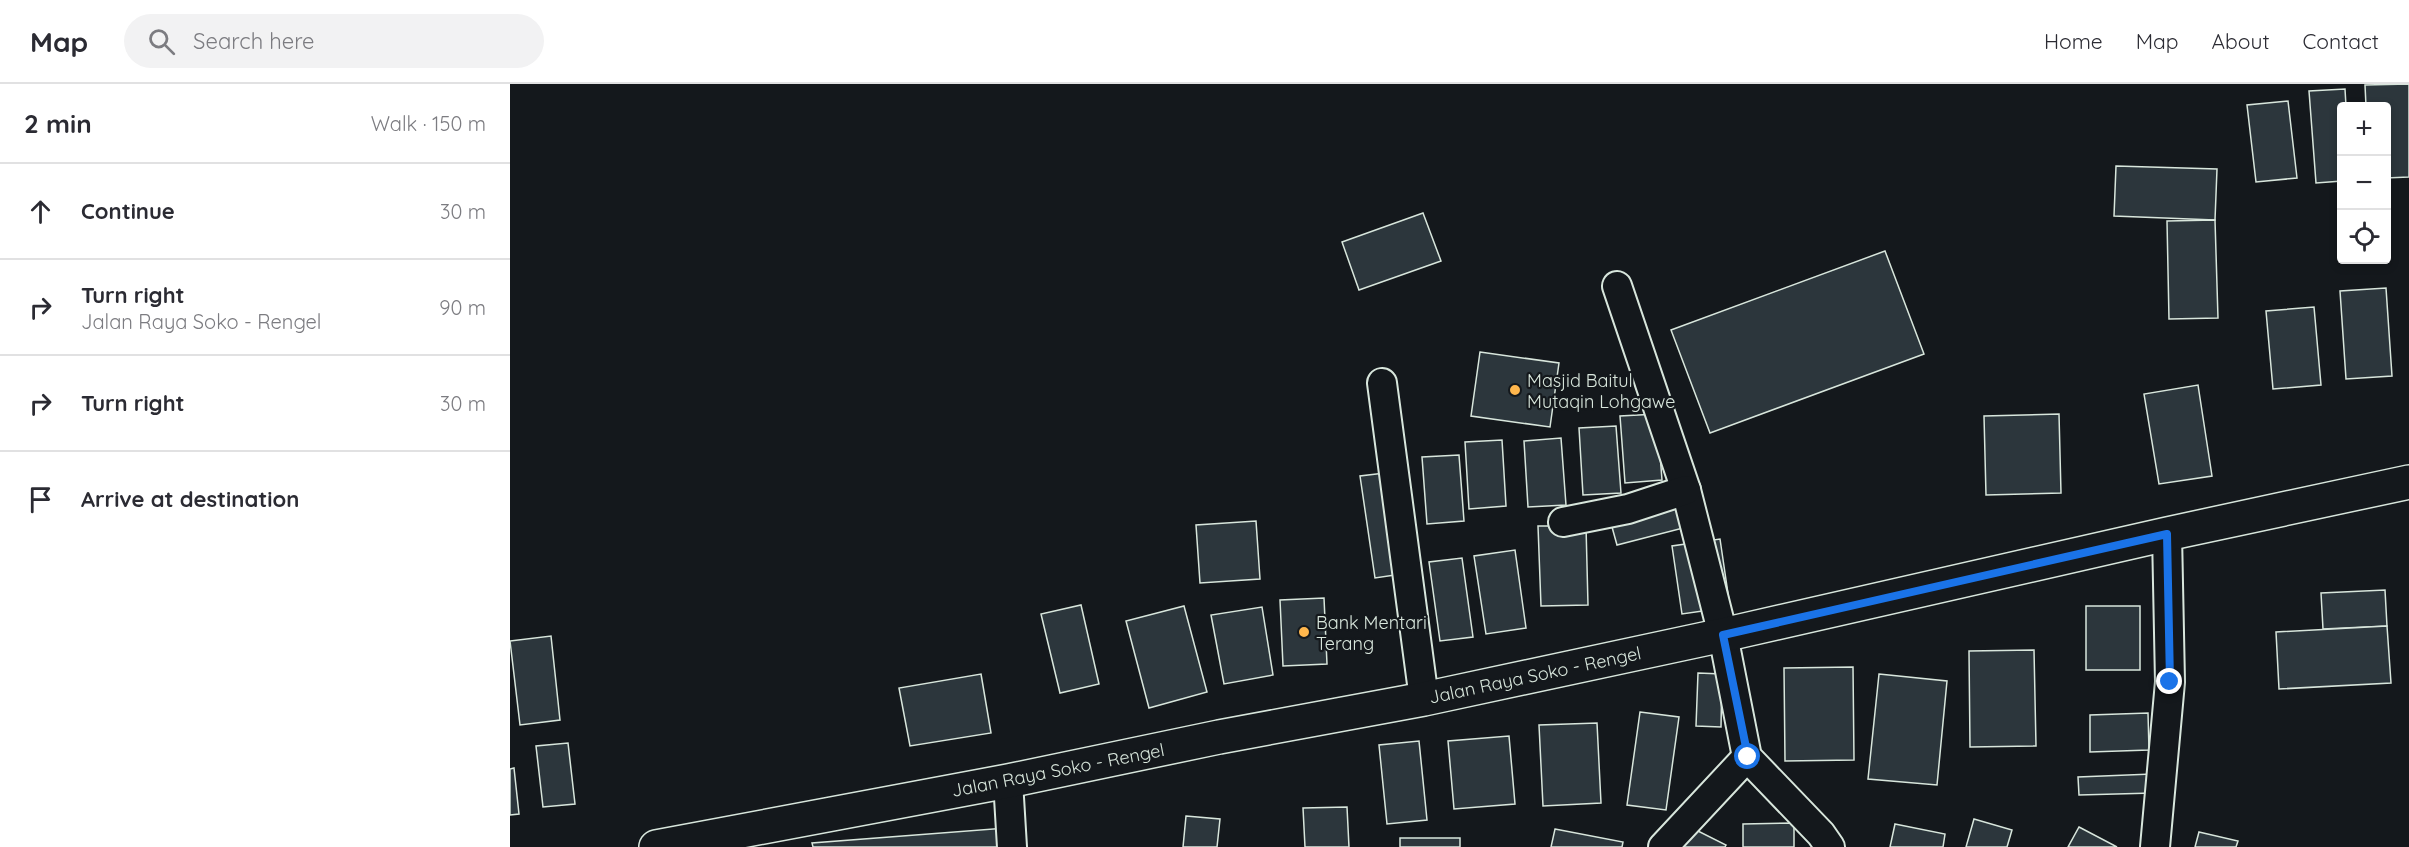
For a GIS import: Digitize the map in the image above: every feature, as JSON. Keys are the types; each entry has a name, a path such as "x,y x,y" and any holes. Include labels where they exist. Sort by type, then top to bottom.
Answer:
{"main road":[{"name":"Jalan Raya Soko - Rengel","path":"656,847 1008,781 1219,737 1424,699 1723,635 2167,534 2409,482"}],"street":[{"path":"1617,286 1686,490 1723,635 1748,757 1821,834 1830,847"},
{"path":"1382,384 1424,699"},
{"path":"1563,522 1628,509 1686,490"},
{"path":"2155,847 2170,682 2167,534"},
{"path":"1663,847 1748,757"},
{"path":"1008,781 1012,847"}],"building":[{"path":"2409,84 2409,177 2391,178 2391,102 2366,102 2365,85"},
{"path":"2345,89 2346,102 2337,102 2337,181 2316,183 2309,91"},
{"path":"2288,101 2297,178 2256,182 2247,105"},
{"path":"2116,166 2217,169 2215,220 2114,216"},
{"path":"1423,213 1441,261 1359,290 1342,242"},
{"path":"2215,220 2218,318 2169,319 2167,221"},
{"path":"1885,251 1924,354 1710,433 1671,330"},
{"path":"2386,288 2392,376 2346,379 2340,291"},
{"path":"2314,307 2321,385 2273,389 2266,311"},
{"name":"Masjid Baitul Mutaqin Lohgawe","path":"1480,352 1559,363 1550,427 1471,416"},
{"path":"2198,385 2212,476 2159,484 2144,394"},
{"path":"1657,414 1662,480 1625,483 1620,416"},
{"path":"2059,414 2061,493 1986,495 1984,416"},
{"path":"1616,426 1621,493 1583,495 1579,428"},
{"path":"1561,438 1566,505 1528,507 1524,441"},
{"path":"1502,440 1506,506 1469,509 1465,442"},
{"path":"1459,455 1464,521 1427,524 1422,457"},
{"path":"1393,472 1408,573 1375,578 1360,476"},
{"path":"1678,491 1687,527 1617,545 1607,509"},
{"path":"1256,521 1260,579 1200,583 1196,525"},
{"path":"1538,526 1586,526 1588,605 1541,606"},
{"path":"1720,539 1730,607 1682,614 1672,546"},
{"path":"1515,550 1526,628 1486,634 1474,556"},
{"path":"1462,558 1473,637 1440,641 1429,562"},
{"path":"2385,590 2387,626 2323,629 2321,593"},
{"name":"Bank Mentari Terang","path":"1324,598 1327,664 1283,666 1280,600"},
{"path":"1081,605 1099,684 1060,693 1041,614"},
{"path":"1184,606 1207,692 1149,708 1126,621"},
{"path":"2086,606 2140,606 2140,670 2086,670"},
{"path":"1262,607 1273,675 1224,684 1211,615"},
{"path":"2387,626 2391,683 2279,689 2276,632"},
{"path":"551,636 560,720 520,725 510,641"},
{"path":"2034,650 2036,746 1970,747 1969,651"},
{"path":"1853,667 1854,760 1785,761 1784,668"},
{"path":"1698,673 1722,674 1721,727 1696,726"},
{"path":"981,674 991,733 910,746 899,688"},
{"path":"1879,674 1947,681 1937,785 1868,779"},
{"path":"1640,712 1679,717 1666,810 1627,805"},
{"path":"2148,713 2149,750 2090,752 2090,715"},
{"path":"1597,723 1601,803 1543,806 1539,725"},
{"path":"1509,736 1515,804 1454,809 1448,741"},
{"path":"1419,741 1427,820 1387,824 1379,745"},
{"path":"568,743 575,804 543,807 536,746"},
{"path":"514,768 519,814 510,815 510,769"},
{"path":"2152,774 2153,793 2079,795 2078,777"},
{"path":"1347,807 1349,847 1305,847 1303,808"},
{"path":"1186,816 1220,819 1217,847 1183,847"},
{"path":"1974,819 2012,830 2007,847 1966,847"},
{"path":"1794,823 1794,847 1743,847 1743,824"},
{"path":"1895,824 1945,834 1943,847 1890,847"},
{"path":"1690,827 1726,845 1725,847 1679,847"},
{"path":"2079,827 2117,847 2068,847"},
{"path":"1006,828 1007,847 813,847 812,843"},
{"path":"1555,829 1623,842 1622,847 1551,847"},
{"path":"2199,832 2238,841 2236,847 2195,847"},
{"path":"1400,838 1460,838 1460,847 1400,847"}],"place":[{"name":"Masjid Baitul Mutaqin Lohgawe","path":"1515,390"},
{"name":"Bank Mentari Terang","path":"1304,632"}],"route":[{"path":"1748,757 1723,635 2167,534 2170,682"}]}
